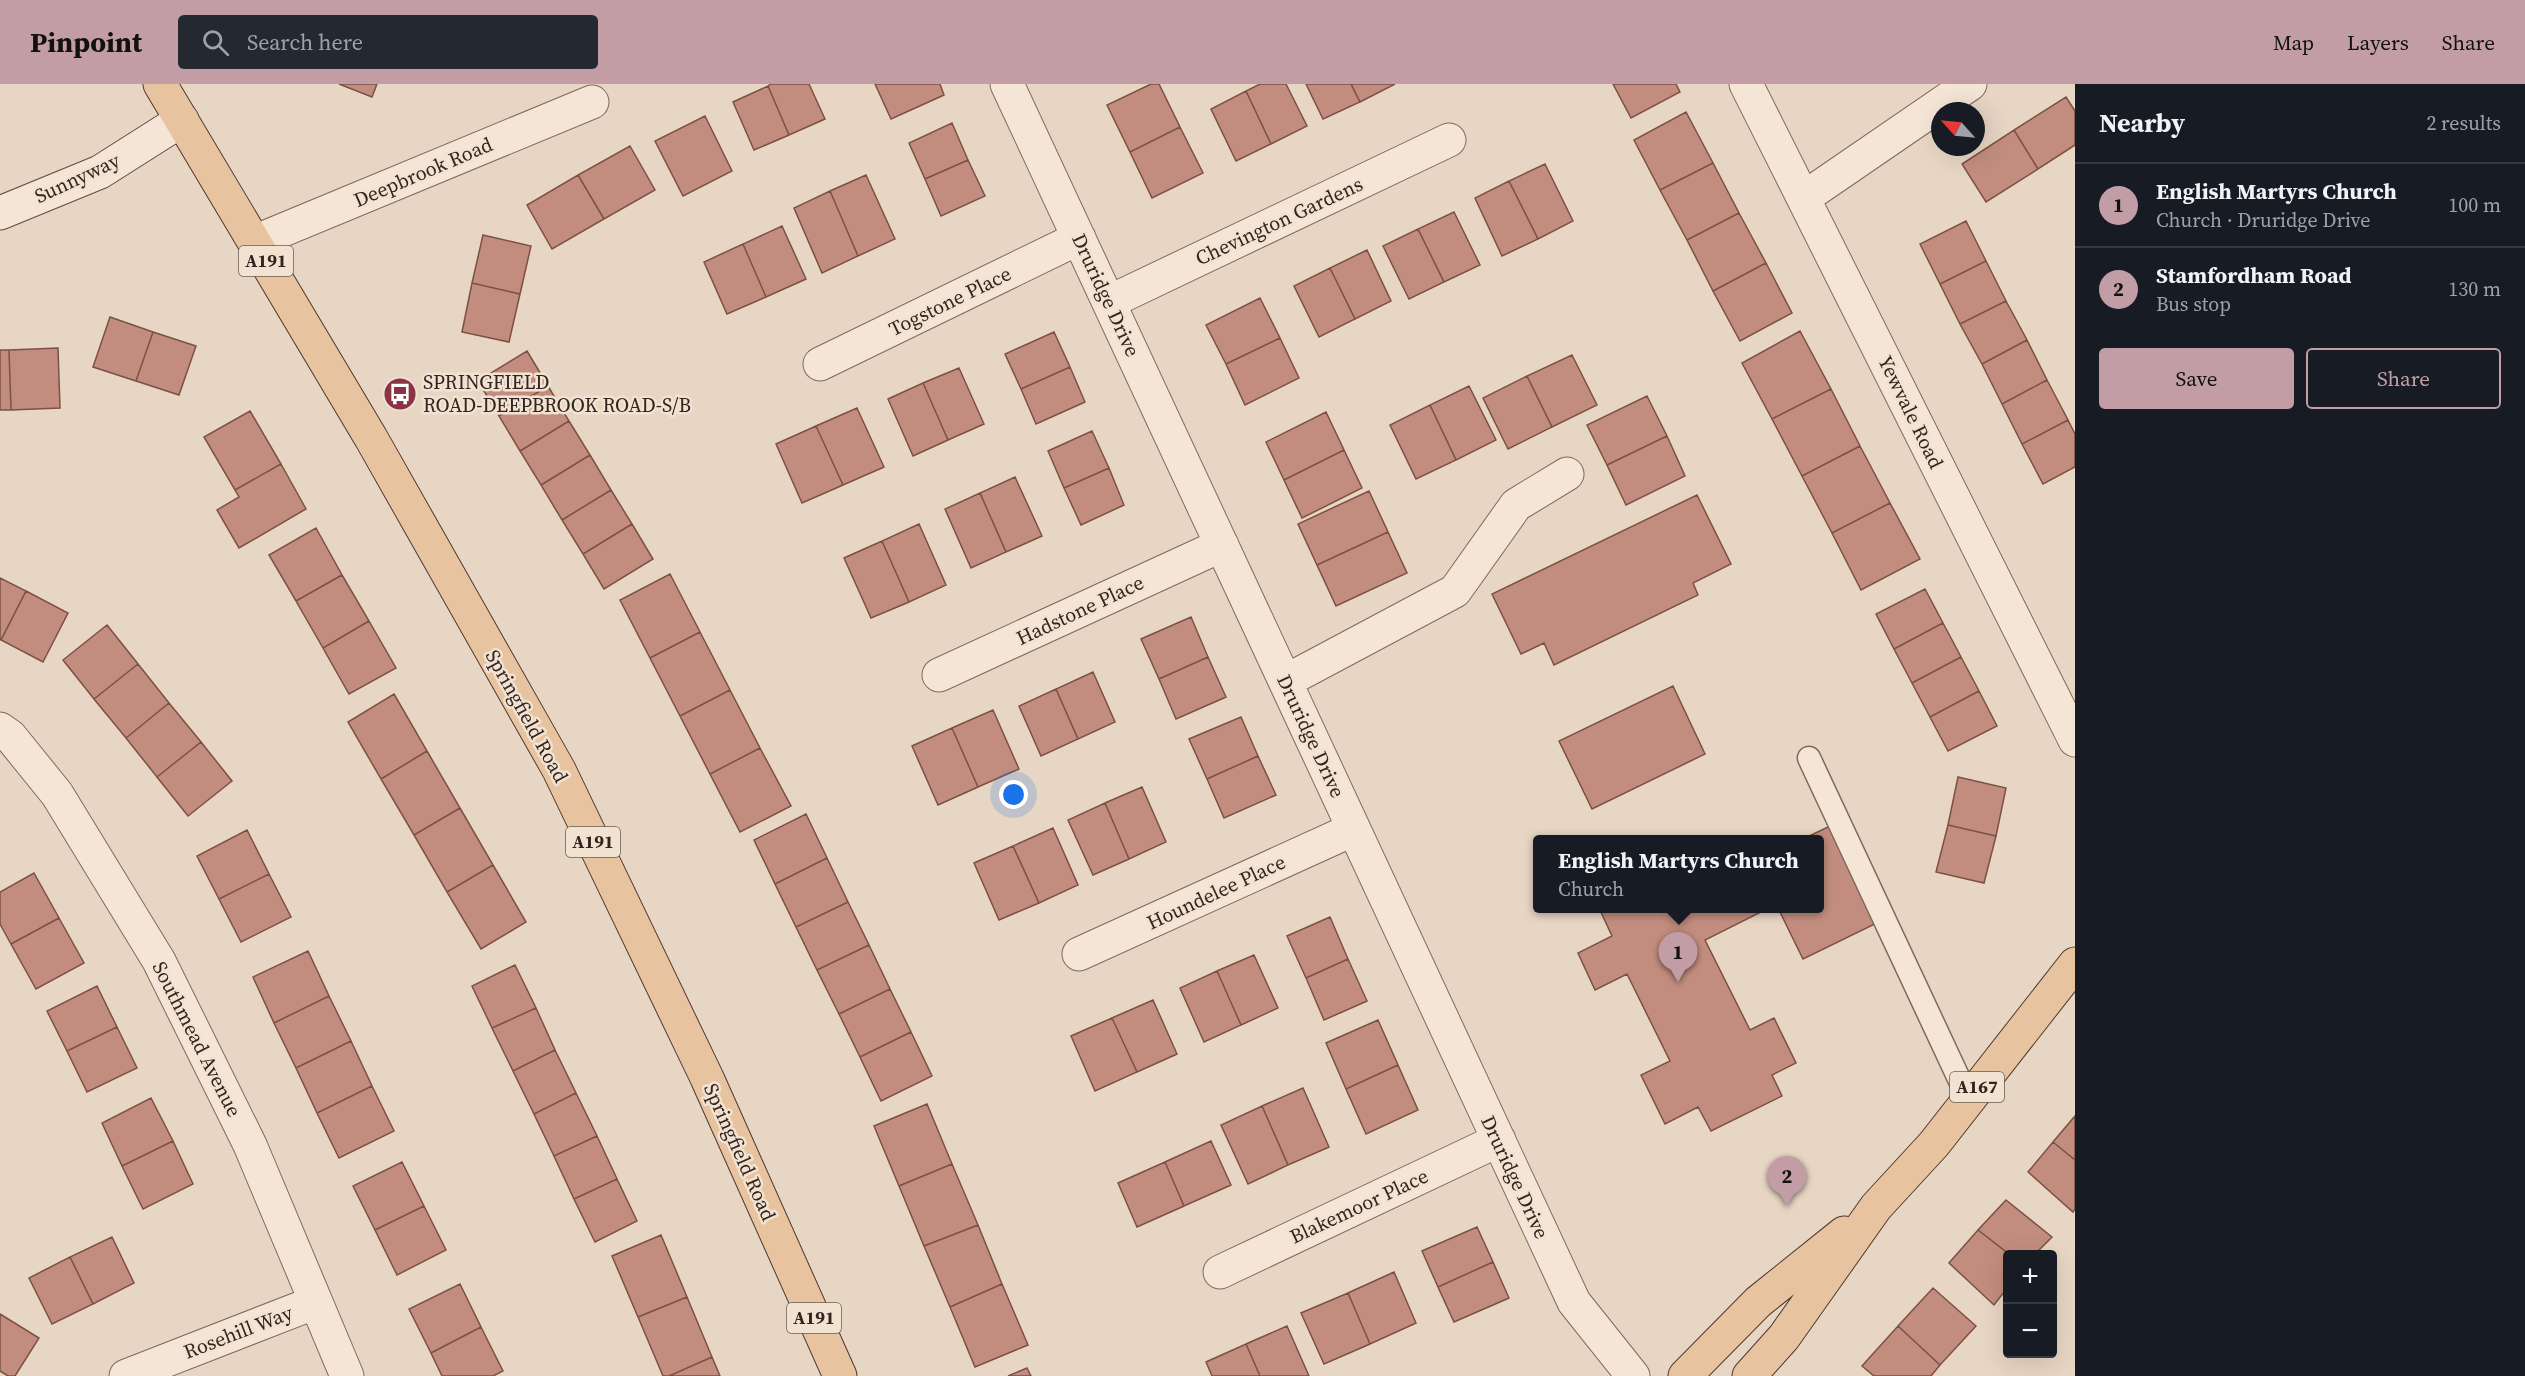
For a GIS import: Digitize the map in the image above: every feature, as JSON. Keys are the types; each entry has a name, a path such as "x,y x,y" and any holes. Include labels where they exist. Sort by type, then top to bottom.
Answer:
{"main road":[{"name":"Springfield Road","path":"160,84 371,438 559,770 707,1078 840,1376"},
{"name":"A167","path":"1749,1376 1784,1337 1876,1207 1934,1144 2075,964"},
{"name":"A167","path":"1685,1376 1758,1302 1876,1207"}],"street":[{"name":"Druridge Drive","path":"1007,84 1574,1302 1633,1376"},
{"name":"Yewvale Road","path":"1746,84 2075,740"},
{"path":"1804,197 1970,84"},
{"name":"Deepbrook Road","path":"254,242 592,102"},
{"name":"Sunnyway","path":"0,213 100,172 182,120"},
{"name":"Chevington Gardens","path":"1109,302 1449,141"},
{"name":"Togstone Place","path":"820,364 1079,238"},
{"path":"1286,681 1455,591 1516,505 1567,474"},
{"name":"Hadstone Place","path":"939,675 1222,545"},
{"name":"Southmead Avenue","path":"0,729 10,736 57,794 159,961 250,1145 347,1376"},
{"name":"Houndelee Place","path":"1079,954 1354,829"},
{"name":"Blakemoor Place","path":"1220,1272 1499,1140"},
{"name":"Rosehill Way","path":"126,1376 316,1302"}],"lane":[{"path":"1809,758 1968,1098"}],"building":[{"path":"339,84 377,84 372,97"},
{"path":"771,84 809,84 825,119 789,135 768,86"},
{"path":"875,84 940,84 944,95 891,119"},
{"path":"1151,84 1159,84 1180,127 1130,152 1107,105"},
{"path":"1260,84 1286,84 1307,126 1271,144 1246,91"},
{"path":"1306,84 1351,84 1360,102 1323,119"},
{"path":"1351,84 1395,84 1360,102"},
{"path":"1613,84 1676,84 1680,92 1631,118"},
{"path":"768,86 789,135 754,150 733,102"},
{"path":"1246,91 1271,144 1236,161 1211,109"},
{"path":"2066,97 2075,111 2075,145 2038,169 2014,130"},
{"path":"1686,112 1713,163 1660,190 1634,140"},
{"path":"705,116 732,171 683,196 655,141"},
{"path":"952,123 968,160 925,179 909,143"},
{"path":"1180,127 1203,173 1152,198 1130,152"},
{"path":"2014,130 2038,169 1986,202 1962,164 1974,156 1985,156 1985,149"},
{"path":"630,146 655,190 604,219 578,175"},
{"path":"968,160 985,196 941,216 925,179"},
{"path":"1713,163 1739,213 1687,240 1660,190"},
{"path":"1545,164 1573,221 1538,239 1509,181"},
{"path":"578,175 604,219 552,249 527,205"},
{"path":"866,175 895,239 858,256 830,191"},
{"path":"1509,181 1538,239 1502,256 1475,198"},
{"path":"830,191 858,256 822,273 794,208"},
{"path":"1454,212 1480,265 1444,282 1418,229"},
{"path":"1739,213 1766,263 1713,291 1687,240"},
{"path":"1966,221 1986,261 1940,284 1920,244"},
{"path":"782,226 806,279 766,297 743,244"},
{"path":"1418,229 1444,282 1409,299 1383,246"},
{"path":"483,235 531,246 520,294 472,283"},
{"path":"743,244 766,297 727,314 704,262"},
{"path":"1367,250 1391,301 1355,319 1330,268"},
{"path":"1986,261 2006,301 1960,324 1940,284"},
{"path":"1766,263 1792,313 1740,341 1713,291"},
{"path":"1330,268 1355,319 1319,337 1294,286"},
{"path":"472,283 520,294 509,342 462,332"},
{"path":"1260,298 1280,338 1226,364 1206,325"},
{"path":"2006,301 2027,340 1982,364 1960,324"},
{"path":"110,317 153,332 136,381 93,367"},
{"path":"1800,331 1831,389 1772,419 1742,363"},
{"path":"153,332 196,346 179,395 136,381"},
{"path":"1054,332 1070,367 1021,389 1005,354"},
{"path":"1280,338 1299,378 1245,405 1226,364"},
{"path":"2027,340 2047,380 2002,404 1982,364"},
{"path":"58,348 60,408 11,410 9,350"},
{"path":"0,350 9,350 11,410 0,410"},
{"path":"527,351 548,386 499,416 478,381"},
{"path":"1572,355 1597,405 1552,427 1527,376"},
{"path":"1070,367 1085,402 1036,424 1021,389"},
{"path":"959,368 984,424 948,440 923,383"},
{"path":"1527,376 1552,427 1508,449 1483,398"},
{"path":"2047,380 2068,420 2022,444 2002,404"},
{"path":"923,383 948,440 913,456 888,399"},
{"path":"548,386 569,421 520,451 499,416"},
{"path":"1469,386 1496,440 1456,460 1430,405"},
{"path":"1831,389 1860,446 1802,476 1772,419"},
{"path":"1647,396 1667,436 1607,465 1587,425"},
{"path":"1430,405 1456,460 1416,479 1390,425"},
{"path":"857,408 884,467 843,485 816,426"},
{"path":"250,411 281,464 235,490 204,437"},
{"path":"1326,412 1344,450 1284,480 1266,442"},
{"path":"2068,420 2075,434 2075,467 2043,484 2022,444"},
{"path":"569,421 590,455 541,485 520,451"},
{"path":"816,426 843,485 802,503 776,444"},
{"path":"1092,431 1109,468 1064,488 1048,451"},
{"path":"1667,436 1685,476 1626,505 1607,465"},
{"path":"1860,446 1890,503 1832,533 1802,476"},
{"path":"1344,450 1362,488 1302,518 1284,480"},
{"path":"590,455 611,490 562,520 541,485"},
{"path":"281,464 306,509 239,548 217,510 239,497 235,490"},
{"path":"1109,468 1124,505 1081,525 1064,488"},
{"path":"1015,477 1042,536 1006,552 980,493"},
{"path":"611,490 632,524 583,554 562,520"},
{"path":"1369,491 1388,532 1317,565 1298,524"},
{"path":"980,493 1006,552 971,568 945,509"},
{"path":"1697,495 1731,564 1693,583 1698,595 1554,665 1544,643 1521,654 1492,594"},
{"path":"1890,503 1920,559 1861,590 1832,533"},
{"path":"632,524 653,559 604,589 583,554"},
{"path":"919,524 946,585 909,602 882,541"},
{"path":"316,528 342,575 296,601 269,555"},
{"path":"1388,532 1407,573 1336,606 1317,565"},
{"path":"882,541 909,602 871,618 844,558"},
{"path":"670,574 700,632 650,658 620,600"},
{"path":"342,575 369,621 323,648 296,601"},
{"path":"0,578 26,591 1,640 0,639"},
{"path":"1925,589 1943,623 1894,649 1876,614"},
{"path":"26,591 68,613 43,662 1,640"},
{"path":"1191,617 1208,657 1159,679 1141,639"},
{"path":"369,621 396,668 349,694 323,648"},
{"path":"1943,623 1961,657 1912,683 1894,649"},
{"path":"107,625 138,664 94,699 63,660"},
{"path":"700,632 730,690 680,716 650,658"},
{"path":"1208,657 1226,697 1176,719 1159,679"},
{"path":"1961,657 1979,691 1930,717 1912,683"},
{"path":"138,664 169,703 126,738 94,699"},
{"path":"1093,672 1115,722 1078,739 1056,689"},
{"path":"1673,686 1705,754 1592,809 1559,741"},
{"path":"1056,689 1078,739 1041,756 1019,706"},
{"path":"730,690 760,748 710,774 680,716"},
{"path":"1979,691 1997,726 1948,751 1930,717"},
{"path":"394,694 427,751 381,779 348,722"},
{"path":"169,703 201,742 157,777 126,738"},
{"path":"993,710 1019,769 978,787 952,728"},
{"path":"1241,717 1258,756 1207,779 1189,739"},
{"path":"952,728 978,787 938,805 912,746"},
{"path":"201,742 232,781 188,816 157,777"},
{"path":"760,748 791,806 740,832 710,774"},
{"path":"427,751 460,808 414,835 381,779"},
{"path":"1258,756 1276,795 1224,818 1207,779"},
{"path":"1958,777 2006,788 1996,836 1948,825"},
{"path":"1142,787 1166,842 1129,859 1105,803"},
{"path":"1105,803 1129,859 1093,875 1068,820"},
{"path":"460,808 493,865 447,892 414,835"},
{"path":"806,814 827,858 775,884 754,840"},
{"path":"1832,825 1879,922 1803,959 1780,913 1824,913 1824,835 1811,835"},
{"path":"1948,825 1996,836 1984,883 1936,872"},
{"path":"1053,828 1078,885 1039,903 1013,846"},
{"path":"247,830 269,874 219,899 197,856"},
{"path":"1013,846 1039,903 999,920 974,863"},
{"path":"827,858 848,902 796,927 775,884"},
{"path":"493,865 526,922 481,949 447,892"},
{"path":"34,873 59,918 11,944 0,924 0,892"},
{"path":"269,874 291,917 241,942 219,899"},
{"path":"848,902 869,945 817,970 796,927"},
{"path":"1601,913 1759,913 1705,940 1750,1030 1774,1018 1796,1063 1772,1075 1782,1096 1711,1131 1698,1107 1665,1124 1641,1075 1670,1061 1627,974 1595,990 1578,953 1612,936"},
{"path":"1330,917 1348,959 1306,978 1287,936"},
{"path":"59,918 84,963 36,989 11,944"},
{"path":"869,945 890,989 839,1014 817,970"},
{"path":"308,951 329,996 274,1023 253,977"},
{"path":"1254,955 1278,1008 1241,1025 1217,971"},
{"path":"1348,959 1367,1001 1324,1020 1306,978"},
{"path":"515,965 536,1008 492,1028 472,986"},
{"path":"1217,971 1241,1025 1204,1042 1180,988"},
{"path":"97,986 117,1027 67,1051 47,1011"},
{"path":"890,989 911,1032 860,1057 839,1014"},
{"path":"329,996 351,1041 296,1068 274,1023"},
{"path":"1153,1000 1177,1054 1137,1072 1112,1018"},
{"path":"536,1008 555,1050 513,1071 492,1028"},
{"path":"1112,1018 1137,1072 1095,1091 1071,1036"},
{"path":"1378,1020 1398,1065 1346,1089 1326,1043"},
{"path":"117,1027 137,1068 87,1092 67,1051"},
{"path":"911,1032 932,1076 881,1101 860,1057"},
{"path":"351,1041 372,1086 317,1113 296,1068"},
{"path":"555,1050 576,1093 534,1114 513,1071"},
{"path":"1398,1065 1418,1110 1366,1134 1346,1089"},
{"path":"372,1086 394,1131 339,1158 317,1113"},
{"path":"1303,1088 1329,1147 1288,1165 1262,1106"},
{"path":"576,1093 597,1136 554,1156 534,1114"},
{"path":"151,1098 173,1141 122,1166 102,1123"},
{"path":"927,1104 952,1164 899,1186 874,1126"},
{"path":"1262,1106 1288,1165 1248,1184 1221,1125"},
{"path":"2075,1116 2075,1160 2053,1142"},
{"path":"597,1136 617,1179 574,1199 554,1156"},
{"path":"173,1141 193,1184 143,1209 122,1166"},
{"path":"1211,1141 1231,1185 1184,1206 1165,1162"},
{"path":"2053,1142 2075,1160 2075,1209 2073,1212 2028,1172"},
{"path":"402,1162 424,1206 375,1230 353,1186"},
{"path":"1165,1162 1184,1206 1137,1227 1118,1183"},
{"path":"952,1164 978,1225 924,1246 899,1186"},
{"path":"617,1179 637,1221 595,1242 574,1199"},
{"path":"2006,1200 2052,1237 2039,1250 2004,1250 1978,1230"},
{"path":"424,1206 446,1250 397,1275 375,1230"},
{"path":"978,1225 1002,1284 950,1307 924,1246"},
{"path":"1477,1227 1493,1262 1438,1287 1422,1251"},
{"path":"1978,1230 2004,1250 2003,1293 1994,1305 1949,1263"},
{"path":"661,1235 687,1297 638,1317 612,1256"},
{"path":"112,1237 134,1283 93,1304 70,1257"},
{"path":"70,1257 93,1304 52,1324 29,1278"},
{"path":"1493,1262 1509,1298 1454,1322 1438,1287"},
{"path":"1394,1272 1416,1323 1370,1344 1348,1293"},
{"path":"460,1284 481,1327 431,1353 409,1309"},
{"path":"1002,1284 1028,1345 975,1367 950,1307"},
{"path":"1933,1288 1976,1326 1940,1365 1898,1326"},
{"path":"1348,1293 1370,1344 1324,1364 1301,1313"},
{"path":"687,1297 712,1357 669,1376 663,1376 638,1317"},
{"path":"0,1314 39,1338 15,1376 8,1376 0,1371"},
{"path":"1287,1326 1309,1376 1260,1376 1246,1344"},
{"path":"1898,1326 1940,1365 1931,1376 1874,1376 1862,1366"},
{"path":"481,1327 503,1371 493,1376 442,1376 431,1353"},
{"path":"1246,1344 1260,1376 1212,1376 1206,1362"},
{"path":"712,1357 720,1376 669,1376"},
{"path":"1027,1368 1031,1376 1008,1376"}],"place":[{"name":"SPRINGFIELD ROAD-DEEPBROOK ROAD-S/B","path":"400,394"},
{"name":"English Martyrs Church","path":"1678,982"},
{"name":"Stamfordham Road","path":"1787,1206"}]}
